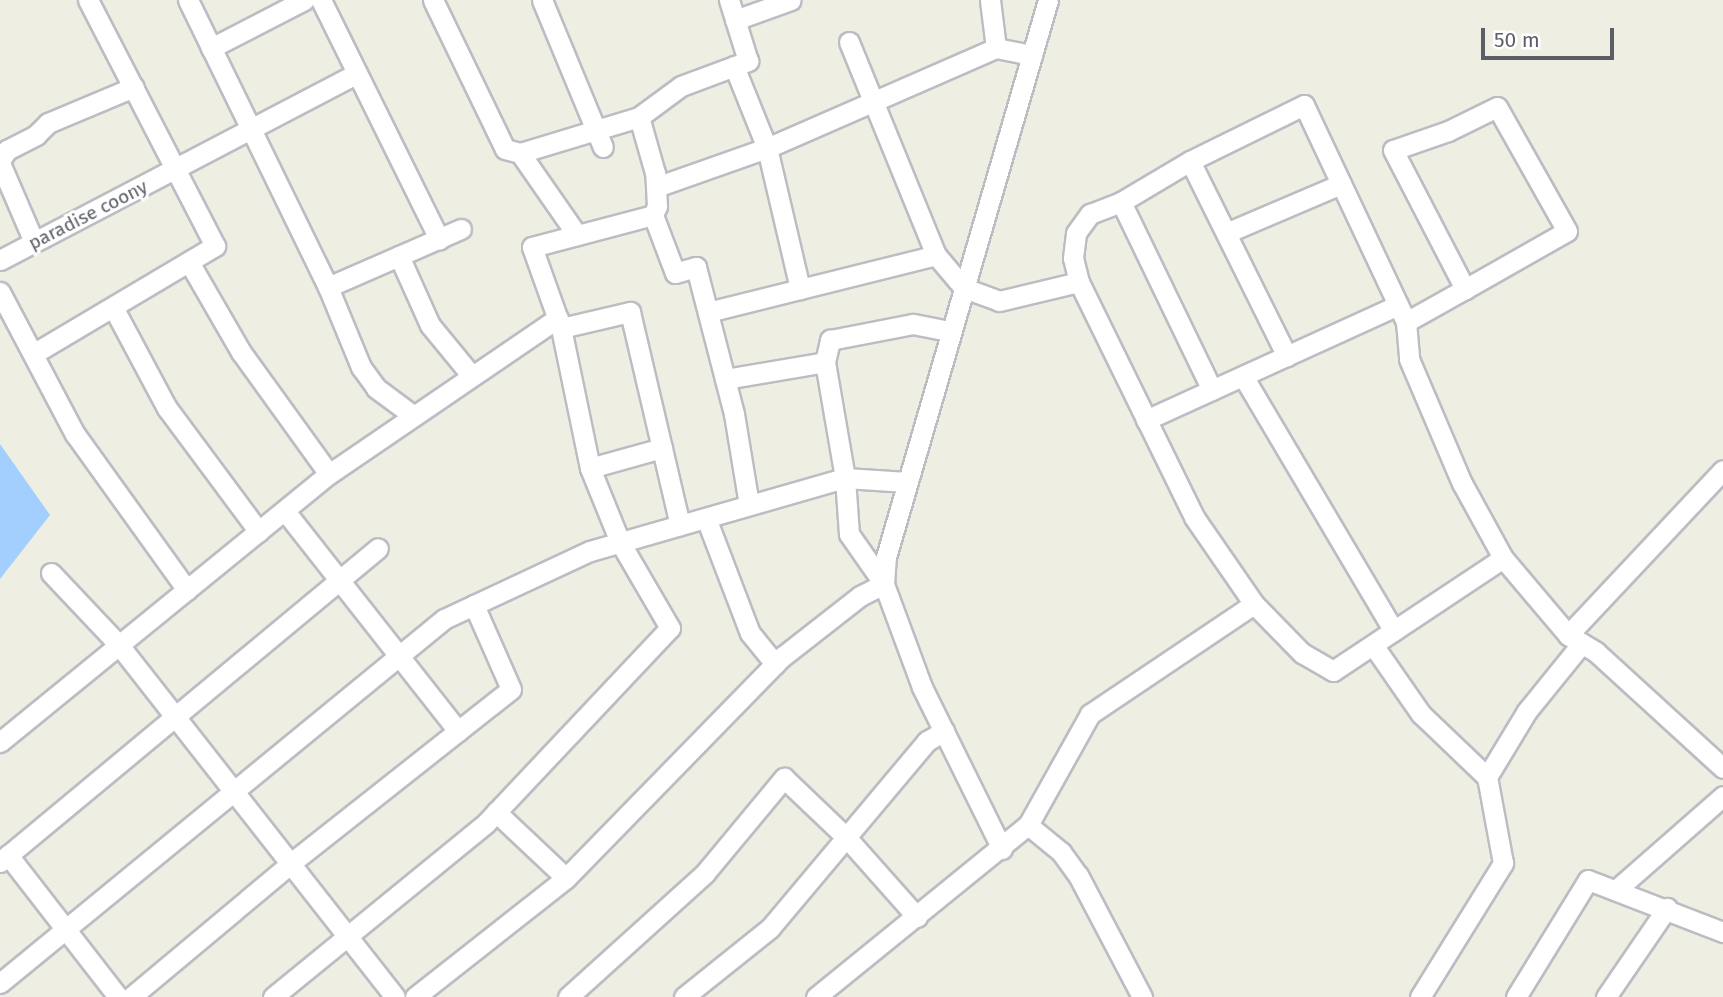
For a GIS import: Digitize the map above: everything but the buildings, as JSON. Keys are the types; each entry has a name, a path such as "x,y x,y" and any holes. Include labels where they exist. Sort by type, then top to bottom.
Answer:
{"street":[{"path":"33,354 215,246 89,0"},
{"path":"188,0 328,287 361,367 376,388 411,414"},
{"path":"211,48 304,0"},
{"path":"321,0 439,239"},
{"path":"433,0 505,149 520,153 599,138 639,117 681,86 748,61 729,0"},
{"path":"542,0 599,138"},
{"path":"735,20 791,0"},
{"path":"990,0 996,48"},
{"path":"884,584 886,557 907,482 1048,0"},
{"path":"849,42 936,255 964,288 999,301 1079,282"},
{"path":"656,187 767,148 996,48 1032,55"},
{"path":"734,66 767,148 800,289"},
{"name":"paradise coony","path":"0,260 357,73"},
{"path":"34,242 0,162 6,150 36,135 48,123 134,87"},
{"path":"1503,558 1334,671 1302,653 1254,604 1194,517 1079,282 1073,258 1076,233 1090,214 1121,202 1190,161 1304,105 1402,314 1409,359 1462,483 1503,558 1575,639 1723,768"},
{"path":"1146,420 1287,356 1465,289 1567,231 1497,107 1448,131 1393,150 1465,289"},
{"path":"639,117 656,187 657,206 653,215 675,273 696,267 725,379 749,505"},
{"path":"520,153 577,235"},
{"path":"1190,161 1287,356"},
{"path":"1226,233 1341,184"},
{"path":"1121,202 1212,390"},
{"path":"273,997 496,812 670,628 620,542 590,468 560,323 532,247 653,215"},
{"path":"328,287 461,229"},
{"path":"708,312 936,255"},
{"path":"399,256 430,325 471,375"},
{"path":"189,262 241,352 329,474"},
{"path":"0,292 75,434 187,590"},
{"path":"113,307 167,408 258,532"},
{"path":"0,742 329,474 411,414 560,323 630,312 680,525"},
{"path":"950,331 913,324 830,340 825,362 845,478 849,534 884,584 922,687 1002,849"},
{"path":"725,379 825,362"},
{"path":"1243,376 1394,631"},
{"path":"590,468 662,448"},
{"path":"1487,777 1575,639 1723,470"},
{"path":"0,983 444,619 590,551 620,542 845,478 907,482"},
{"path":"285,511 458,731"},
{"path":"706,518 750,633 775,664"},
{"path":"118,997 4,859 378,548"},
{"path":"51,573 119,645 396,997"},
{"path":"415,997 566,878 775,664 860,596 884,584"},
{"path":"816,997 1002,849 1028,825 1090,714 1254,604"},
{"path":"131,997 290,863 511,689 474,605"},
{"path":"1373,645 1421,714 1487,777 1503,863 1420,997"},
{"path":"684,997 770,928 927,741 944,731"},
{"path":"568,997 705,873 783,778 846,837 917,917"},
{"path":"1616,890 1723,796"},
{"path":"496,812 566,878"},
{"path":"1028,825 1061,852 1077,875 1142,997"},
{"path":"1516,997 1588,880 1667,908 1723,932"},
{"path":"1606,997 1667,908"}],"water":[{"path":"0,444 50,515 0,579"}]}
